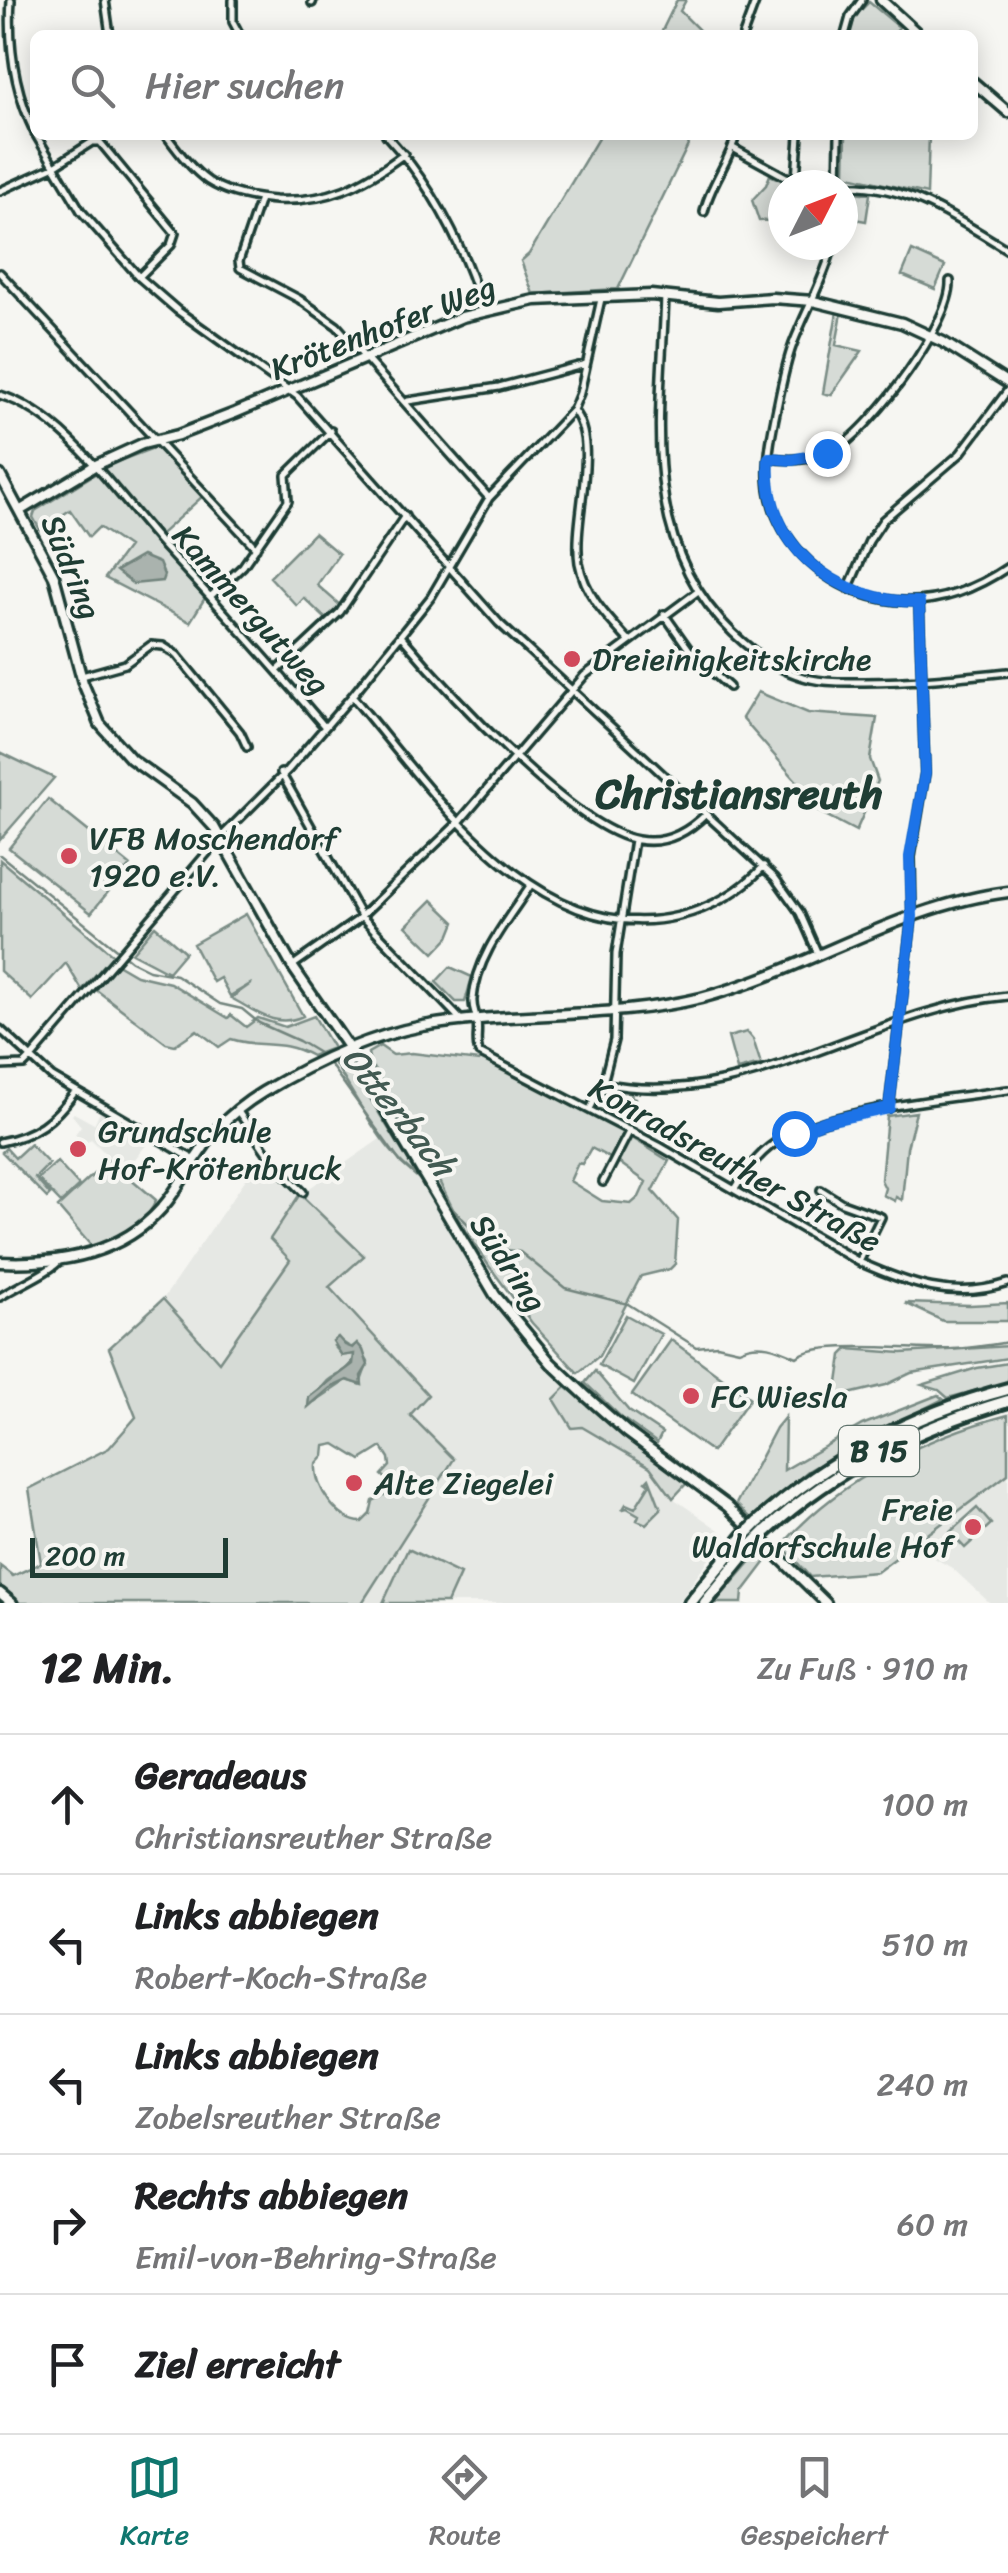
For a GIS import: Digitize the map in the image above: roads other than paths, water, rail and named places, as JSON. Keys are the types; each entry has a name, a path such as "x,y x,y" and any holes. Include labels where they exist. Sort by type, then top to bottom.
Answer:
{"highway":[{"name":"B 15","path":"705,1603 754,1543 762,1527 801,1486 859,1447 920,1418 1008,1388"},
{"name":"B 15","path":"690,1603 744,1536 813,1491 869,1456 934,1426 1008,1401"}],"street":[{"path":"11,0 15,70 30,119"},
{"path":"106,0 109,30"},
{"path":"233,0 238,30"},
{"path":"745,30 756,0"},
{"path":"846,30 862,0"},
{"path":"881,0 914,30"},
{"path":"978,86 1008,112"},
{"path":"39,140 94,228 139,277 178,310 290,390 331,431 499,623 764,866 793,901 818,956"},
{"path":"171,140 207,180 235,193 298,202 332,196 366,181 404,154"},
{"path":"391,140 436,200 459,244 483,310"},
{"path":"704,212 735,140"},
{"path":"797,170 799,140"},
{"path":"839,170 840,140"},
{"path":"0,191 54,167 98,141 174,230 170,245 139,277"},
{"path":"733,148 771,170"},
{"path":"858,187 914,198 944,211 1008,250"},
{"path":"260,199 239,262 246,272 314,308 367,357 489,498"},
{"path":"828,260 786,368 769,458 770,498 786,534 814,567 849,588 876,598 919,602 967,591 1008,567"},
{"path":"0,273 256,548"},
{"path":"769,458 816,456 850,439 877,413 930,336 950,294 950,281"},
{"path":"325,727 431,597 489,498 573,410 602,296"},
{"path":"665,296 662,488 672,539 697,592 757,653 800,676 830,682 923,682 1008,672"},
{"name":"Krötenhofer Weg","path":"20,510 96,465 142,444 290,390 483,310 535,300 665,296 718,302 772,298 814,301 877,315 930,336 1008,387"},
{"path":"406,401 499,387 586,364"},
{"path":"849,588 882,520 960,454 1008,387"},
{"name":"Kammergutweg","path":"0,395 30,408 96,465 325,727 220,838 31,1058"},
{"path":"573,410 580,423 584,447 580,563 592,597 628,640"},
{"path":"211,596 256,548 288,500 286,475 331,431"},
{"name":"Südring","path":"0,475 54,576 91,707 118,748 194,804 220,838 292,966 350,1050 495,1295 552,1363 627,1432 727,1506 826,1603"},
{"path":"277,671 340,612 406,516"},
{"path":"292,966 360,916 460,821 597,664 697,592"},
{"path":"889,1108 912,917 910,857 925,773 919,602"},
{"path":"664,614 693,655 729,687"},
{"path":"401,635 462,707 516,756 608,828 634,840 660,840 676,836 706,814"},
{"path":"82,676 125,664 151,645 163,646 177,655 247,746"},
{"path":"352,696 460,821 530,886 566,905 622,920 668,919 701,910 728,896 764,866"},
{"path":"282,773 360,916 463,1022"},
{"path":"590,1109 603,1083 614,1040 616,954 634,840"},
{"path":"477,1021 473,994 482,964 495,937 530,886"},
{"path":"0,1262 60,1259 93,1252 132,1235 162,1207 209,1135 237,1110 310,1068 401,1031 463,1022 616,1013 718,993 944,904 1008,892"},
{"path":"603,1083 660,1087 725,1079 956,1005 1008,996"},
{"name":"Konradsreuther Straße","path":"477,1021 479,1053 630,1130 859,1262 903,1282 944,1291 978,1291 1008,1283"},
{"path":"0,1029 75,1092 192,1159"},
{"path":"0,1066 24,1065 31,1058"},
{"path":"735,1189 752,1163 776,1142 812,1125 889,1108 1008,1090"},
{"path":"0,1142 25,1137 42,1128 58,1115 75,1092"},
{"path":"237,1110 274,1163 304,1192"},
{"path":"603,1182 630,1130"},
{"path":"821,1190 880,1217 859,1262"},
{"path":"0,1296 58,1265 60,1259"},
{"path":"0,1592 12,1603"}],"waterway":[{"name":"Otterbach","path":"0,855 131,961 149,970 176,975 220,1004 242,1009 259,1023 324,1056"},
{"name":"Otterbach","path":"329,1063 401,1163 426,1185"},
{"name":"Otterbach","path":"443,1200 493,1248 520,1252 565,1288 628,1304 696,1347 717,1345 739,1350 761,1345 797,1357 825,1348 953,1349 1008,1342"}],"place":[{"name":"Dreieinigkeitskirche","path":"572,659"},
{"name":"VFB Moschendorf 1920 e.V.","path":"69,856"},
{"name":"Grundschule Hof-Krötenbruck","path":"78,1149"},
{"name":"FC Wiesla","path":"691,1396"},
{"name":"Alte Ziegelei","path":"354,1483"},
{"name":"Freie Waldorfschule Hof","path":"973,1527"}],"district":[{"name":"Christiansreuth","path":"739,794"}]}
